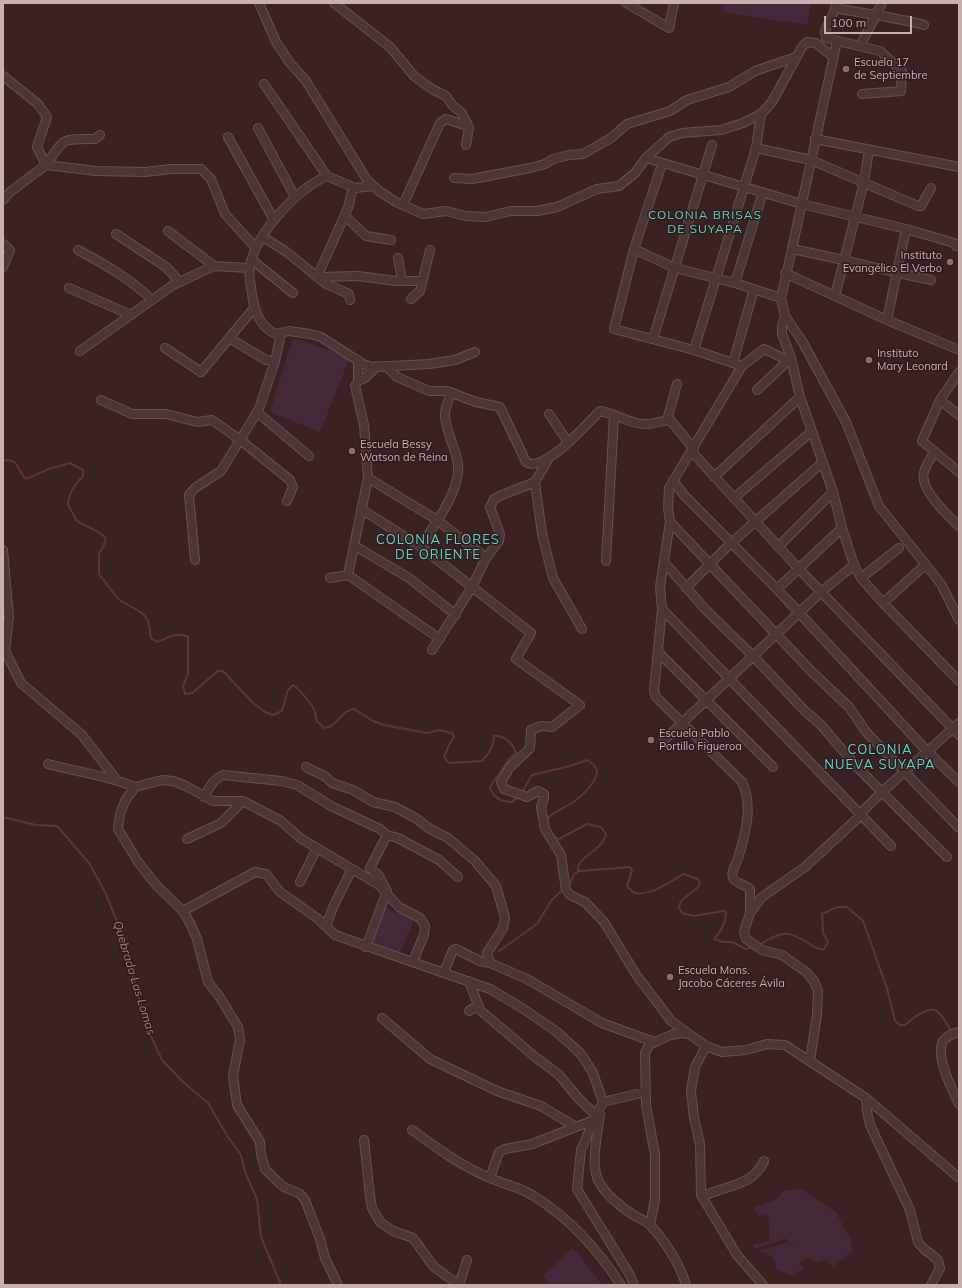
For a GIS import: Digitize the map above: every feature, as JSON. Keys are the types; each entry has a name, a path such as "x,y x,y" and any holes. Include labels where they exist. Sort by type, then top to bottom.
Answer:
{"street":[{"path":"259,3 276,42 290,63 306,81 367,180 373,186 403,205 423,214 446,211 466,216 485,217 511,211 537,211 557,207 598,189 619,186 635,173 646,158 670,137 676,134 721,130 743,123 760,114 772,102 804,44 810,42 818,44 833,57"},
{"path":"334,3 390,47 414,76 432,89 446,96 453,106 461,112 469,128 466,145"},
{"path":"626,3 669,28 674,3"},
{"path":"860,46 882,3"},
{"path":"862,94 902,92 902,77 900,68 880,51 828,39 824,33 837,6 875,16 898,18 924,24"},
{"path":"838,41 833,57 833,63 815,139 792,249 785,274 781,298 785,316 802,341 846,422 879,506 943,588 959,620"},
{"path":"454,178 472,179 530,168 545,164 553,159 569,155 583,154 611,138 627,124 670,111 687,100 729,87 755,70 796,57"},
{"path":"3,76 38,104 47,117 37,147 46,165"},
{"path":"264,84 327,176 353,187 373,186"},
{"path":"694,350 756,148 760,114"},
{"path":"403,205 440,123 446,119 464,125 467,123"},
{"path":"258,128 295,197"},
{"path":"3,200 10,192 46,165 61,144 67,139 95,139 100,135"},
{"path":"228,137 274,220"},
{"path":"815,139 959,167"},
{"path":"653,339 712,145"},
{"path":"756,148 811,160 920,207 931,188"},
{"path":"835,296 846,260 870,150"},
{"path":"646,158 662,164 802,204 933,236 954,243 956,246"},
{"path":"662,164 634,250 614,328 694,350 742,366"},
{"path":"46,165 96,170 145,172 172,169 201,169 211,179 225,214 256,248"},
{"path":"327,176 312,184 295,197 274,220 256,248 251,264 254,308 270,331 276,334 291,332 321,337 367,365 386,366 429,364 455,360 475,352"},
{"path":"317,277 345,216 353,187"},
{"path":"735,283 763,192"},
{"path":"345,216 366,236 391,240"},
{"path":"887,320 906,229"},
{"path":"168,231 214,266"},
{"path":"116,234 166,267 180,282"},
{"path":"263,237 288,253 333,288 349,294 350,300"},
{"path":"3,244 10,250 3,268"},
{"path":"792,249 846,260 897,274 932,280"},
{"path":"78,250 106,265 141,288 152,300"},
{"path":"411,299 420,291 430,250"},
{"path":"634,250 674,268 735,283 781,298"},
{"path":"398,258 402,281"},
{"path":"80,351 180,282 214,266 251,264 293,292"},
{"path":"785,274 887,320 959,350"},
{"path":"317,277 358,276 422,282"},
{"path":"69,288 131,315"},
{"path":"733,363 754,289"},
{"path":"165,348 201,372 254,308"},
{"path":"785,316 782,331 800,397 833,492 842,528 854,565 861,578 883,603 959,682"},
{"path":"195,560 190,494 195,488 221,471 239,439 257,412 275,362 281,334"},
{"path":"229,338 266,360 275,362"},
{"path":"790,359 764,349 742,366 692,452 672,480 669,488 668,508 670,522 660,587 662,609 659,653 654,682 656,697 742,782 747,792 748,814 740,854 732,876 734,880 750,890 750,913 744,934 749,941 759,948 782,955 811,976 817,987 817,1016 810,1060"},
{"path":"757,390 790,359"},
{"path":"348,575 368,478 364,425 355,386 358,381 358,360"},
{"path":"358,381 365,378 377,366"},
{"path":"386,366 397,377 429,391 447,391 476,402 500,407 526,462 536,465 548,460"},
{"path":"959,372 940,400 922,441 959,472"},
{"path":"667,420 677,384"},
{"path":"421,547 454,492 458,472 457,458 447,431 445,412 452,393"},
{"path":"714,477 800,397"},
{"path":"101,400 132,414 166,414 197,422 212,420 239,439 292,484 293,487 286,501"},
{"path":"940,400 959,415"},
{"path":"432,650 456,615 486,558 499,541 500,534 490,507 494,499 535,482 548,460 600,411 642,424 655,424 667,420 674,423 692,452 757,521 778,547 821,592 956,725 959,735"},
{"path":"257,412 309,456"},
{"path":"549,414 568,442"},
{"path":"606,561 614,416"},
{"path":"734,498 811,432"},
{"path":"934,452 923,473 924,482 937,504 959,526"},
{"path":"686,588 731,543 823,462"},
{"path":"368,478 437,520 486,558"},
{"path":"672,480 683,494 778,589 927,751 959,782"},
{"path":"535,482 542,534 553,578 582,629"},
{"path":"778,547 833,492"},
{"path":"361,509 421,547 531,633 516,659 580,704 552,727 541,726 531,730 530,748 510,767 501,782 504,789 514,794 527,797 538,791 544,794 541,807 545,830 561,855 565,888 570,895 585,902 604,922 637,976 671,1021 706,1046 718,1051 727,1052 746,1050 767,1044 785,1045 866,1098 959,1178"},
{"path":"670,522 812,672 849,707 867,733 959,828"},
{"path":"778,589 798,568 842,528"},
{"path":"355,546 409,578 456,615"},
{"path":"861,578 899,548"},
{"path":"3,550 9,617 6,651 21,683 82,735 115,778"},
{"path":"664,562 705,609 753,656 804,710 821,725 856,766 883,791 947,857"},
{"path":"664,740 821,592 854,565"},
{"path":"883,603 925,565"},
{"path":"330,578 348,575 440,639"},
{"path":"662,609 891,846"},
{"path":"659,653 772,767"},
{"path":"750,913 764,896 805,867 883,791 956,725"},
{"path":"48,764 81,773 115,778 135,787"},
{"path":"306,767 326,777 332,783 353,790 375,803 393,806 417,819 430,829 448,838 475,861 496,886 505,917 503,928 487,952 490,963"},
{"path":"204,797 215,778 223,775 281,781 297,785 331,806 380,829 387,835 398,838 439,860 458,877"},
{"path":"338,1285 325,1258 320,1238 305,1200 300,1194 284,1187 265,1169 261,1155 260,1142 237,1105 233,1076 240,1040 238,1027 219,996 208,982 197,939 190,923 183,911 157,886 130,851 126,839 118,829 120,814 125,800 135,787 162,780 173,781 186,786 213,801 243,802 280,821 300,838 387,892"},
{"path":"187,839 220,823 243,802"},
{"path":"387,835 370,868 379,876 387,892 399,907 415,914 425,926 424,935 412,961"},
{"path":"300,882 317,848"},
{"path":"326,926 334,905 352,869"},
{"path":"183,911 255,872 260,872 266,874 280,892 336,935 366,947 412,961 484,987 522,1008 546,1024 582,1054 593,1074 602,1104 596,1152 596,1174 604,1189 633,1214 650,1224 678,1264 686,1285"},
{"path":"366,947 387,892"},
{"path":"444,972 454,949 480,961 490,963 527,979 602,1023 654,1042"},
{"path":"468,981 480,1010 534,1056 559,1075 595,1117"},
{"path":"469,1011 484,987"},
{"path":"382,1018 430,1058 497,1091 541,1106 576,1127"},
{"path":"959,1032 950,1034 943,1040 941,1048 942,1063 959,1104"},
{"path":"650,1224 655,1199 655,1155 645,1092 645,1054 647,1048 654,1042 671,1034 689,1034"},
{"path":"706,1046 695,1067 691,1091 694,1118 700,1144 702,1197 737,1255 763,1285"},
{"path":"634,1285 630,1274 577,1189 581,1150 602,1104 645,1092"},
{"path":"866,1098 870,1125 910,1210 918,1242 938,1260 940,1268 931,1285"},
{"path":"490,1178 499,1152 532,1144 576,1127 595,1117"},
{"path":"412,1130 454,1160 490,1178 531,1194 566,1218 600,1255 622,1285"},
{"path":"364,1140 372,1208 380,1222 393,1231 413,1238 434,1267 459,1285 467,1260"},
{"path":"702,1197 716,1190 747,1181 759,1170 764,1160"}],"shaded area":[{"path":"724,3 811,3 807,25 723,12"},
{"path":"293,338 350,357 320,432 270,412"},
{"path":"386,908 414,919 400,953 373,942"},
{"path":"800,1188 836,1212 851,1241 852,1252 833,1267 825,1259 816,1263 810,1257 800,1262 804,1269 790,1275 775,1268 776,1263 772,1257 759,1250 786,1243 788,1245 797,1242 788,1244 786,1238 754,1249 753,1245 769,1242 770,1233 768,1215 758,1216 754,1208 778,1198 783,1191"},
{"path":"573,1248 602,1285 550,1285 543,1275"}],"waterway":[{"path":"3,461 8,460 15,463 26,479 49,469 70,463 83,470 83,476 71,493 68,505 77,521 100,533 106,538 99,554 99,574 118,599 142,613 148,620 151,638 157,642 176,635 184,635 188,637 188,674 183,686 185,694 192,693 218,671 223,671 253,703 265,712 273,715 282,711 288,690 293,685 309,702 314,709 317,721 324,728 332,725 346,712 354,709 373,721 384,725 427,733 439,730 452,733 454,737 444,757 449,763 482,761 491,750 494,736 502,737 511,743 516,753 510,758 490,787 491,791 495,797 504,801 512,802 518,797"},
{"path":"521,794 532,775 570,766 587,760 593,764 597,770 596,775 587,790 574,802 554,813 546,820"},
{"name":"Quebrada Las Lomas","path":"3,817 36,825 57,826 89,863 105,892 121,931 148,1030 162,1060 182,1081 208,1103 228,1137 241,1155 245,1172 257,1199 261,1237 281,1285"},
{"path":"554,837 559,839 587,824 601,827 606,834 604,840 595,850 581,861 578,870 630,867 632,871 627,886 634,893 654,890 684,874 698,879 700,883 699,886 681,901 679,907 682,913 693,916 724,911 726,912 724,923 714,939 723,942 732,942 746,949 755,947"},
{"path":"569,886 574,874 579,871"},
{"path":"499,951 537,924 551,901 563,889"},
{"path":"759,945 774,937 786,934 798,937 818,949 824,949 828,942 823,933 822,914 837,907 847,907 863,921 887,988 895,1021 900,1025 905,1025 921,1013 935,1010 941,1015 953,1032"},
{"path":"956,1035 959,1039"}],"place":[{"name":"Escuela 17 de Septiembre","path":"846,69"},
{"name":"Instituto Evangélico El Verbo","path":"950,262"},
{"name":"Instituto Mary Leonard","path":"869,360"},
{"name":"Escuela Bessy Watson de Reina","path":"352,451"},
{"name":"Escuela Pablo Portillo Figueroa","path":"651,740"},
{"name":"Escuela Mons. Jacobo Cáceres Ávila","path":"670,977"}],"district":[{"name":"COLONIA BRISAS DE SUYAPA","path":"705,222"},
{"name":"COLONIA FLORES DE ORIENTE","path":"438,548"},
{"name":"COLONIA NUEVA SUYAPA","path":"880,758"}]}
